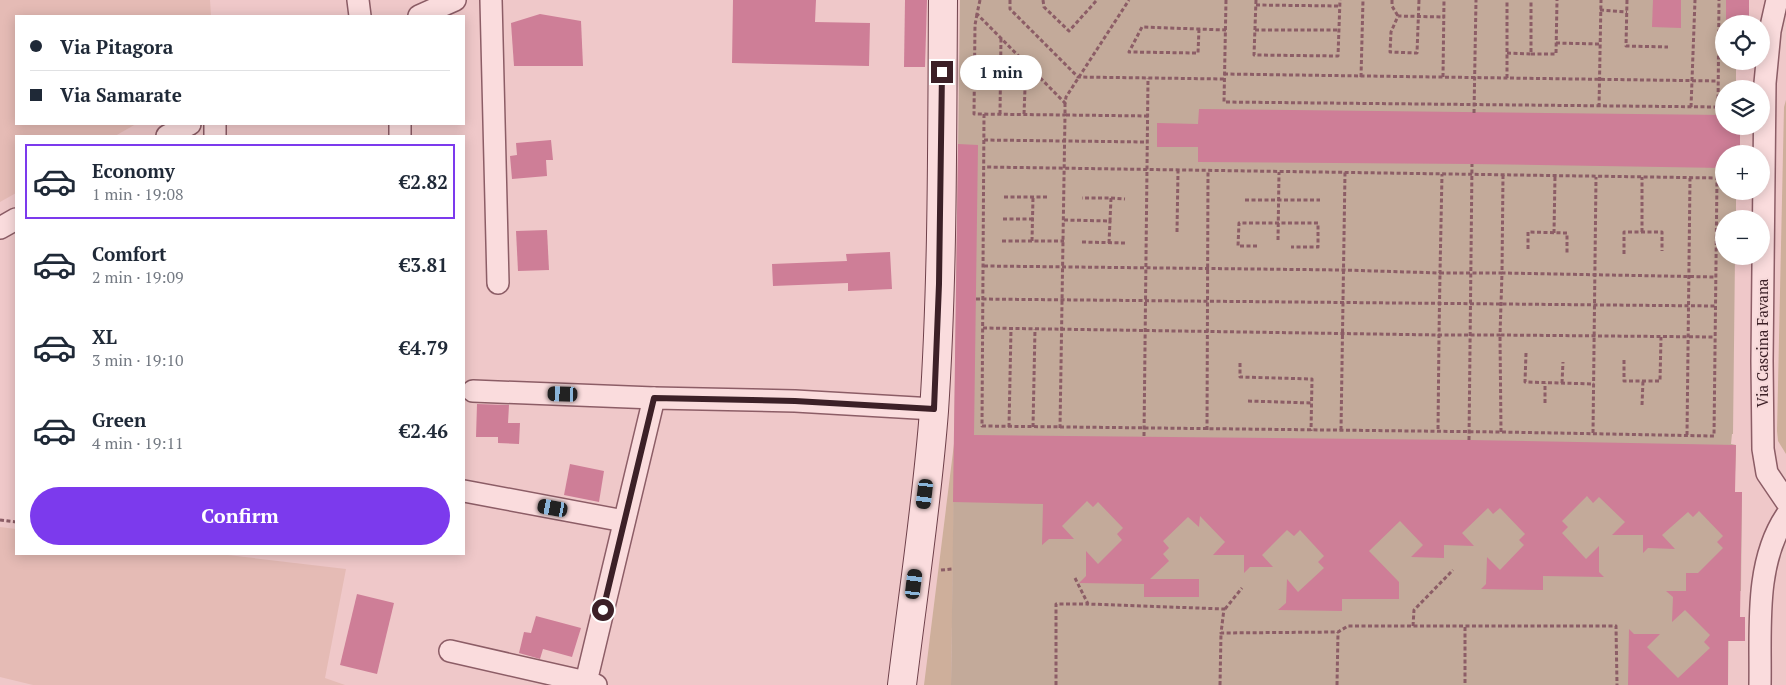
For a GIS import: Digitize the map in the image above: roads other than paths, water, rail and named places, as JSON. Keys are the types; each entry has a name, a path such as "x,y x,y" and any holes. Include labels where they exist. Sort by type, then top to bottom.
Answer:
{"street":[{"path":"358,0 360,15"},
{"path":"421,15 455,0"},
{"path":"492,0 498,283"},
{"path":"902,685 934,409 939,284 943,0"},
{"name":"Via Cascina Favana","path":"1777,0 1770,30 1765,83 1763,448 1767,473 1786,501"},
{"path":"169,135 188,125"},
{"path":"0,228 15,220"},
{"path":"473,391 795,401 934,409"},
{"path":"450,651 591,684 624,521 654,398"},
{"path":"465,491 624,521"},
{"path":"1760,685 1761,609 1766,569 1773,539 1786,516"}]}
